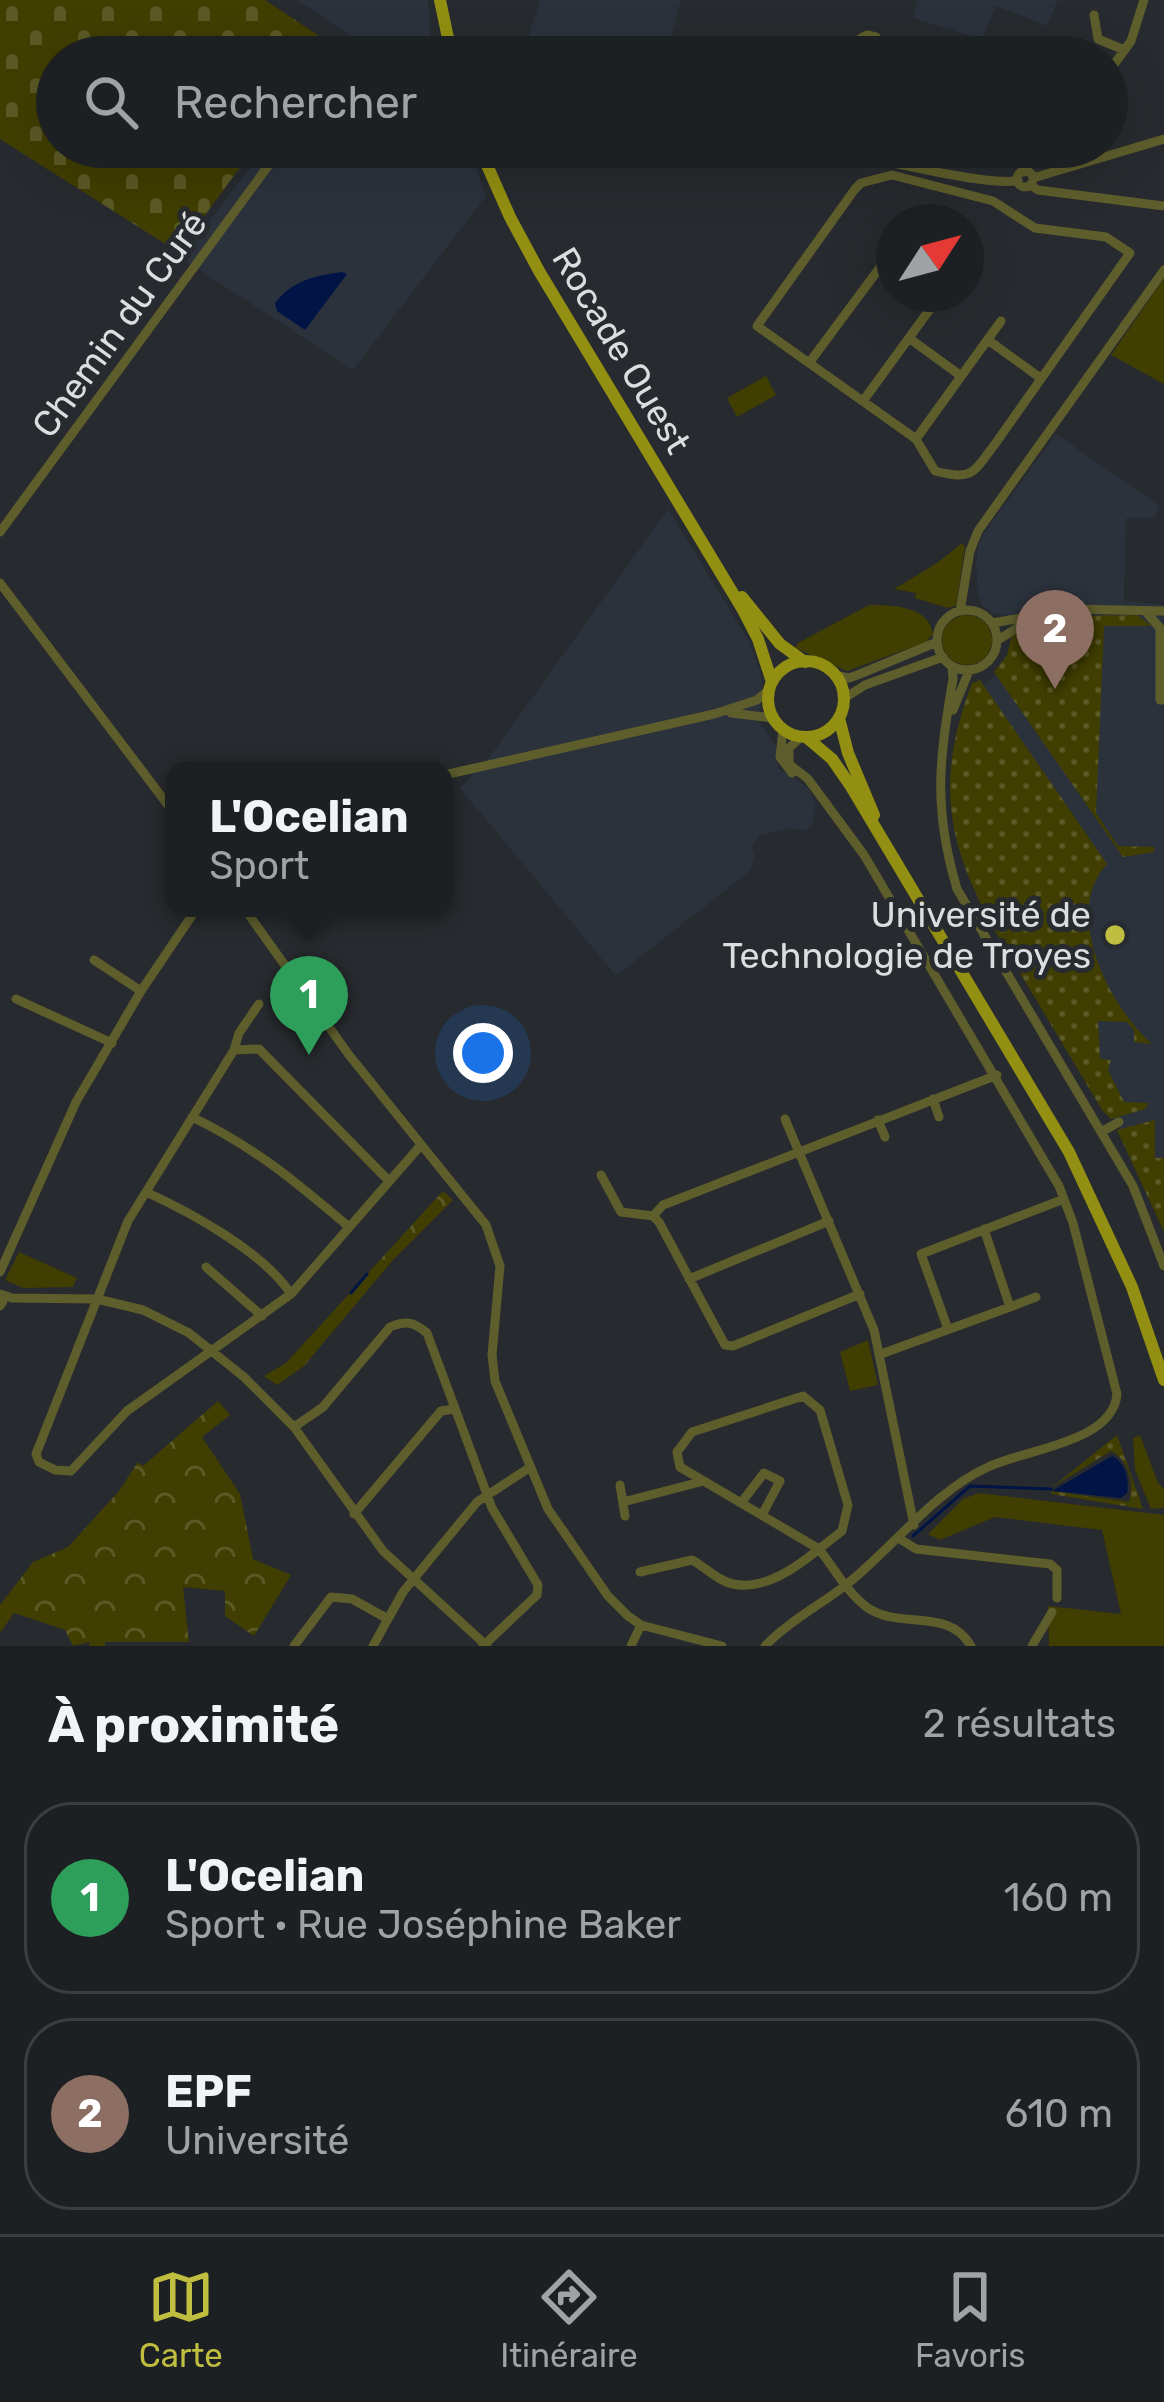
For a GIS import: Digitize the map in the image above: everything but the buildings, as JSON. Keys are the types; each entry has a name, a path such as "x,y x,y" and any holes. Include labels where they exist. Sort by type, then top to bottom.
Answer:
{"main road":[{"path":"445,0 450,36"},
{"name":"Rocade Ouest","path":"488,168 539,271 726,578 758,639 771,686"},
{"name":"Rocade Ouest","path":"726,578 780,644 805,662"},
{"path":"891,854 848,753 839,718 843,699 834,675 824,666 805,662 786,667 771,686 772,718 783,730 803,737 832,758 1069,1152 1132,1287 1164,1380"},
{"path":"803,737 825,732 839,718"}],"street":[{"path":"1128,44 1144,0"},
{"path":"1094,15 1098,36"},
{"path":"1128,149 1164,139"},
{"name":"Chemin du Curé","path":"0,532 267,168"},
{"path":"930,168 992,181 1026,179 1064,168"},
{"path":"1026,179 1027,168"},
{"path":"988,340 1042,379 972,474 962,478 935,472 916,439 757,326 861,183 892,175 1004,205 1035,228 1106,237 1130,253 1039,376"},
{"path":"1026,179 1038,190 1164,206"},
{"path":"960,611 978,531 1164,270"},
{"path":"809,363 876,273"},
{"path":"863,401 928,312"},
{"path":"916,439 1001,321"},
{"path":"909,338 961,376"},
{"path":"969,566 977,612"},
{"path":"0,583 165,801"},
{"path":"992,623 1086,609 1164,610"},
{"path":"998,640 992,623 977,612 960,611 944,621 938,642 953,679 938,796 946,852 957,889 1132,1186 1164,1266"},
{"path":"1146,612 1161,632 1160,700 1164,700"},
{"path":"943,744 969,670 992,659 998,640 1007,632 1046,613"},
{"path":"834,675 860,674 938,642"},
{"path":"843,699 865,685 947,662 969,670"},
{"path":"453,773 714,714 752,702 771,686"},
{"path":"714,714 754,713 772,718"},
{"path":"783,730 781,763 814,788"},
{"path":"765,1646 889,1549 976,1472 1093,1430 1115,1408 1116,1382 1064,1199 997,1075 864,855 787,759 789,747 803,737"},
{"path":"0,1272 76,1102 191,917"},
{"path":"250,917 349,1055 486,1225 500,1266 492,1368 500,1400 548,1509 608,1595 641,1625 722,1646"},
{"path":"94,960 141,992"},
{"path":"16,999 112,1042"},
{"path":"259,1004 128,1221 36,1454 39,1462 71,1471 127,1411 291,1294 422,1145"},
{"path":"234,1050 259,1048 388,1181"},
{"path":"653,1216 660,1206 997,1075"},
{"path":"933,1100 939,1118"},
{"path":"192,1117 276,1164 349,1227"},
{"path":"785,1119 881,1354 914,1525"},
{"path":"878,1120 885,1137"},
{"path":"1101,1132 1119,1122"},
{"path":"601,1175 622,1212 653,1216 664,1229 724,1349 860,1294"},
{"path":"146,1192 190,1212 228,1238 291,1294"},
{"path":"948,1329 921,1254 1064,1199"},
{"path":"689,1279 829,1222"},
{"path":"984,1229 1010,1307"},
{"path":"206,1268 262,1316"},
{"path":"881,1354 1036,1297"},
{"path":"4,1301 97,1299 143,1310 189,1333 293,1427 383,1551 485,1645 537,1595 538,1585 487,1493 427,1333 417,1325 403,1321 390,1327 323,1407 293,1427"},
{"path":"640,1572 692,1560 739,1586 791,1571 842,1531 848,1505 820,1410 803,1396 692,1432 677,1452 684,1486"},
{"path":"354,1514 441,1412 454,1409"},
{"path":"680,1467 819,1549 864,1605 881,1615 940,1622 962,1631 971,1646"},
{"path":"373,1646 412,1578 487,1493 529,1468"},
{"path":"741,1503 758,1478 764,1473 773,1475 780,1481 779,1489 762,1515"},
{"path":"623,1502 704,1481"},
{"path":"620,1485 626,1516"},
{"path":"900,1539 916,1549 1054,1566 1057,1598"},
{"path":"294,1646 331,1597 352,1599 388,1619"},
{"path":"1035,1644 1052,1612"},
{"path":"631,1646 641,1625"}],"shaded area":[{"path":"297,0 428,0 430,36 351,36"},
{"path":"540,0 681,0 672,36 529,36"},
{"path":"917,0 1058,0 1047,26 996,6 983,36 913,18"},
{"path":"250,168 476,168 486,196 353,370 181,258"},
{"path":"1056,434 1159,505 1155,518 1126,518 1124,601 1164,605 1164,1221 1133,1151 979,894 976,690 1004,669 1019,636 1007,615 983,606 978,595 980,538"},
{"path":"668,509 749,641 763,679 759,722 776,747 778,768 807,787 816,802 812,825 804,831 791,828 760,835 752,847 755,856 750,871 616,976 460,788 488,759"}],"green space":[{"path":"0,0 265,0 319,36 36,36 36,162 0,139"},
{"path":"46,168 240,168 178,252"},
{"path":"1164,278 1164,384 1111,355"},
{"path":"766,376 776,395 737,417 727,398"},
{"path":"962,543 956,606 948,608 894,589 937,563"},
{"path":"869,605 917,613 933,634 926,642 847,671 795,648 798,643"},
{"path":"967,615 985,622 992,640 985,658 967,665 949,658 942,640 949,622"},
{"path":"1137,615 1152,626 1104,626 1096,813 1118,846 1154,847 1154,852 1123,857 994,672 1007,655 1012,635 1042,622"},
{"path":"980,680 1107,864 1094,884 1089,908 1096,958 1121,1007 1152,1044 1134,1042 1134,1030 1127,1022 1098,1021 1100,1059 1111,1060 1108,1070 1124,1102 1149,1103 1145,1109 1111,1119 1102,1110 996,932 964,865 950,798 951,763 972,683"},
{"path":"1155,1120 1155,1158 1164,1158 1164,1232 1117,1130"},
{"path":"443,1191 453,1200 392,1261 304,1366 277,1385 264,1376 286,1363"},
{"path":"19,1252 77,1278 73,1287 23,1288 5,1280"},
{"path":"868,1340 878,1385 850,1391 840,1352"},
{"path":"218,1401 230,1415 202,1437 240,1494 253,1559 291,1575 254,1636 225,1616 225,1591 183,1587 189,1642 73,1646 65,1630 14,1613 0,1633 0,1605 33,1562 68,1547 119,1491 138,1462 143,1466"},
{"path":"1117,1435 1143,1509 1051,1494 1129,1502 1129,1473 1111,1451 1051,1488"},
{"path":"1140,1435 1164,1489 1164,1508 1151,1509 1135,1470 1133,1438"},
{"path":"979,1493 1164,1515 1164,1646 1049,1646 1048,1606 1121,1614 1102,1530 995,1517 940,1540 928,1534 963,1499"}],"water":[{"path":"347,274 305,330 277,311 275,303 297,284"},
{"path":"1112,1456 1127,1477 1127,1493 1121,1498 1052,1491"}],"waterway":[{"path":"351,1293 367,1274"},
{"path":"913,1536 970,1486 1051,1489"}],"place":[{"name":"EPF","path":"1055,689"},
{"name":"Université de Technologie de Troyes","path":"1115,935"},
{"name":"L'Ocelian","path":"309,1055"}]}
